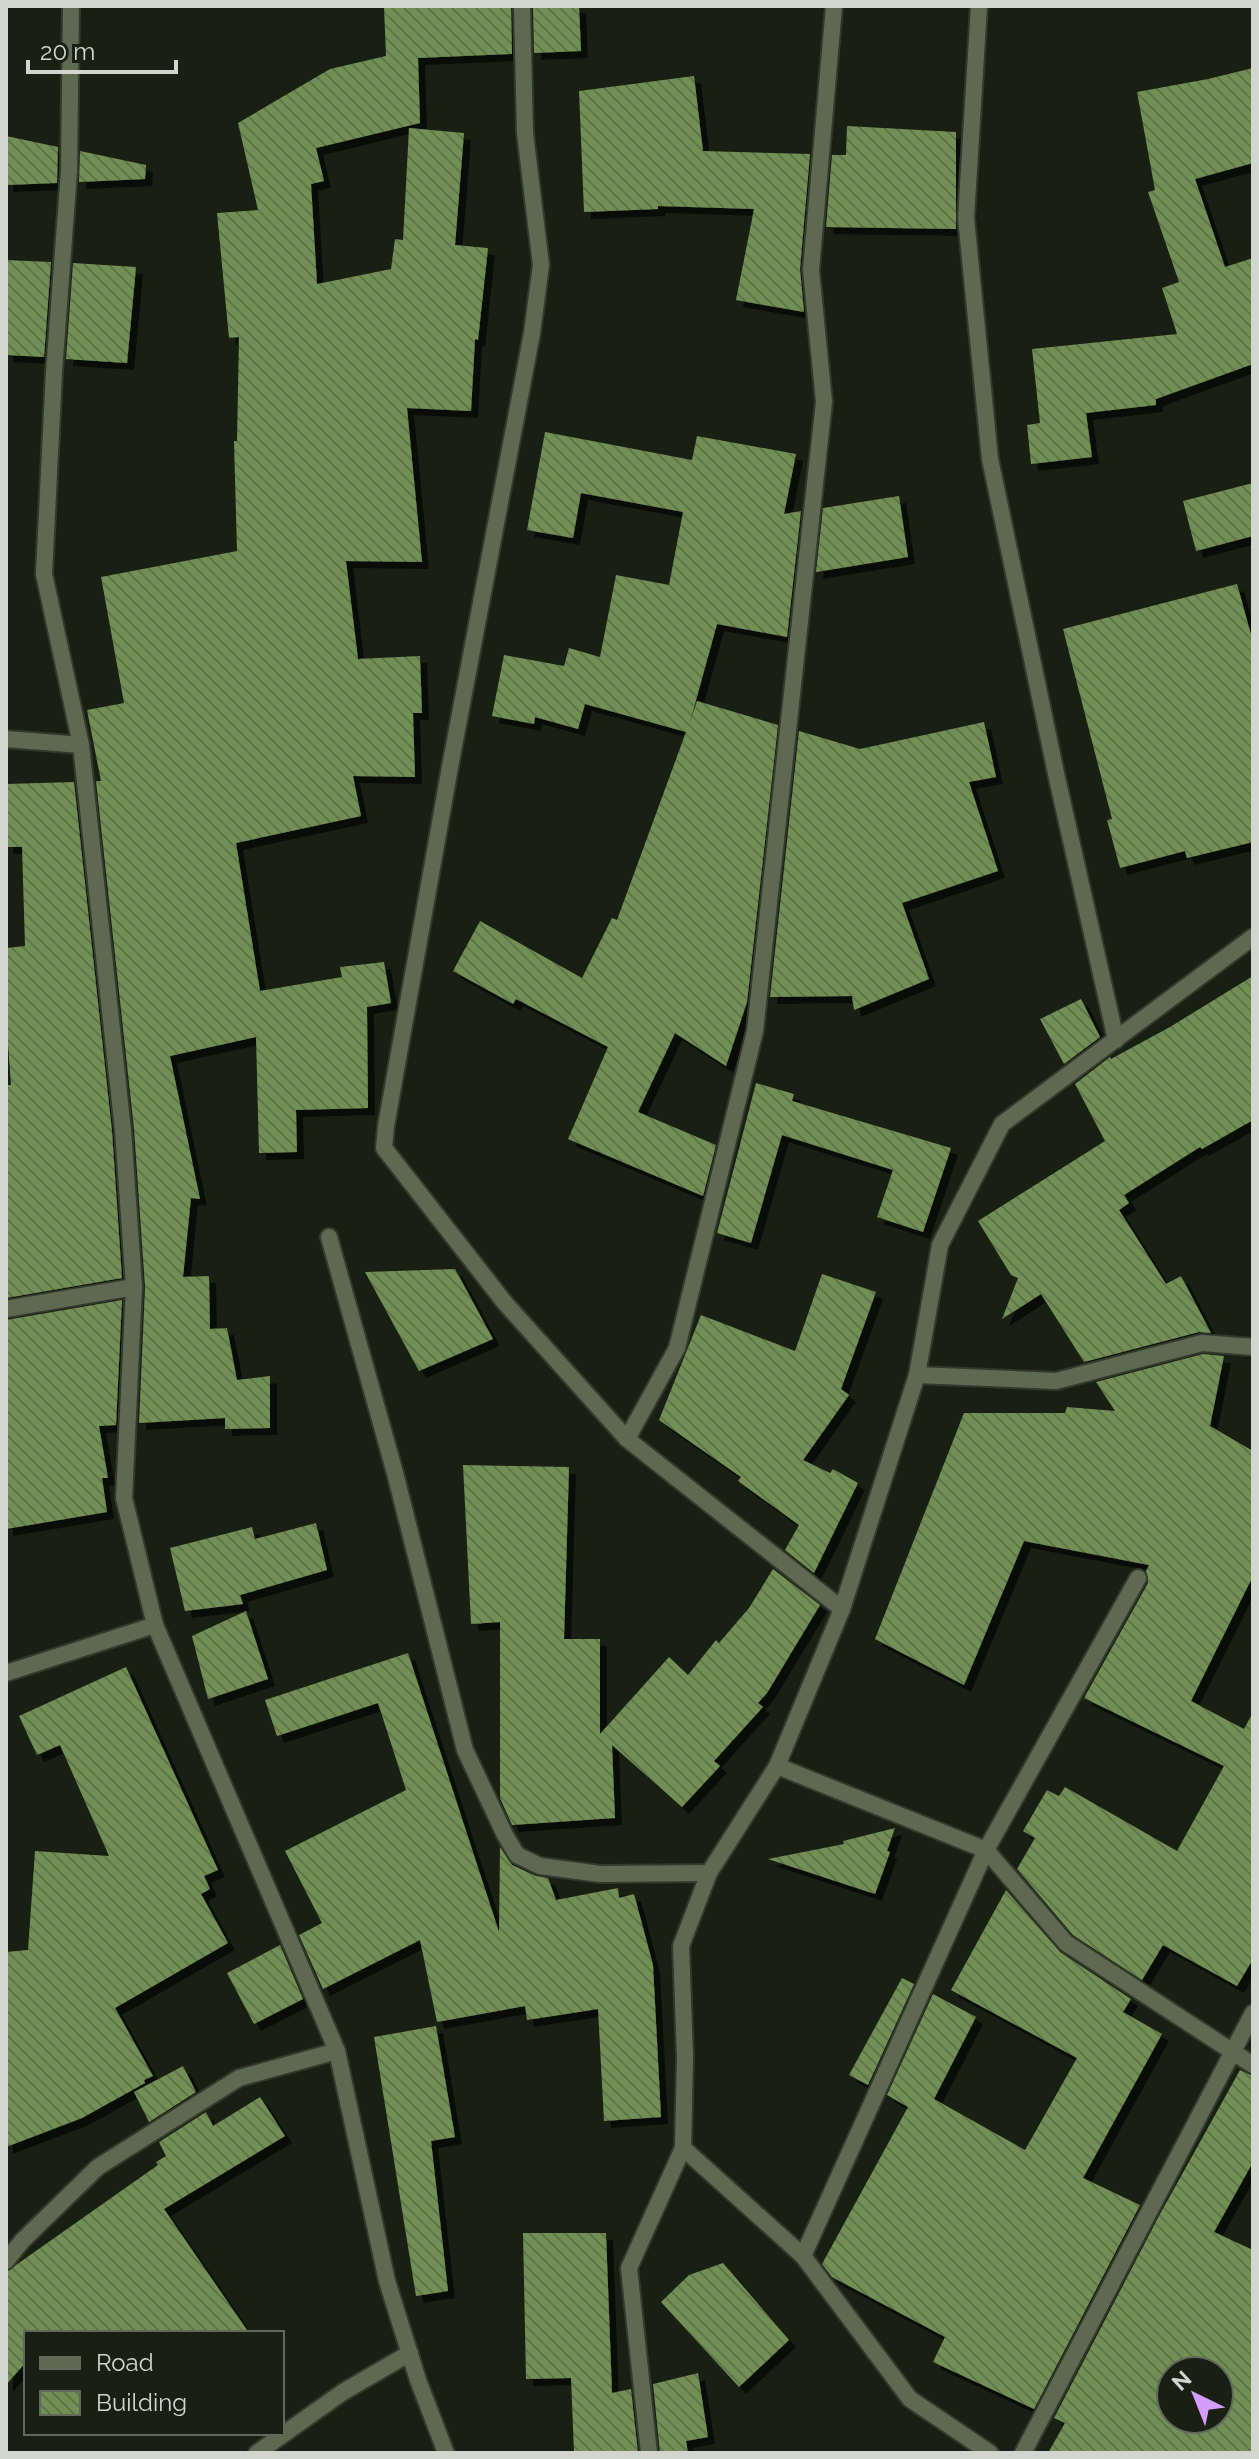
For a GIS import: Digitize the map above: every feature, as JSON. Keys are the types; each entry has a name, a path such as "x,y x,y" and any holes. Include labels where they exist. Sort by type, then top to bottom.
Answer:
{"street":[{"path":"71,6 69,171 54,372 44,574 81,745 123,1130 134,1287 124,1498 155,1625 337,2051 387,2281 446,2453"},
{"path":"522,6 525,133 541,265 532,333 450,767 384,1148 505,1303 627,1439 842,1609"},
{"path":"627,1439 677,1348 755,1031 824,402 811,270 834,6"},
{"path":"979,6 966,218 990,459 1116,1040"},
{"path":"6,739 81,745"},
{"path":"649,2453 629,2268 683,2148 685,2057 681,1946 709,1873 777,1766 842,1609 917,1375 940,1245 1002,1124 1253,937"},
{"path":"329,1237 395,1473 465,1750 505,1835 517,1855 540,1866 600,1874 709,1873"},
{"path":"6,1309 134,1287"},
{"path":"917,1375 1056,1381 1202,1343 1253,1347"},
{"path":"803,2256 986,1850 1138,1578"},
{"path":"6,1673 155,1625"},
{"path":"777,1766 986,1850 1066,1943 1253,2065"},
{"path":"1023,2453 1253,2013"},
{"path":"6,2261 22,2241 98,2167 239,2078 337,2051"},
{"path":"683,2148 803,2256 910,2399 990,2453"},
{"path":"284,2434 343,2392 410,2353"},
{"path":"257,2453 282,2435"}],"building":[{"path":"511,6 512,54 418,58 420,123 316,148 324,181 311,184 317,284 391,269 395,239 403,240 409,128 464,133 455,245 488,248 478,340 475,339 471,411 407,408 422,562 346,561 358,659 420,656 422,713 413,713 415,777 353,776 361,816 236,843 260,991 342,977 340,967 384,962 391,1003 367,1007 368,1108 296,1110 297,1152 259,1153 256,1037 170,1056 200,1199 191,1198 183,1277 209,1276 210,1329 227,1328 237,1380 270,1376 270,1428 225,1429 225,1418 139,1423 145,1287 134,1129 96,781 101,781 87,710 124,703 101,577 237,551 234,441 237,441 239,337 229,338 217,213 258,210 238,123 330,69 386,56 384,7"},
{"path":"533,6 579,6 581,51 534,53"},
{"path":"1253,68 1253,163 1195,179 1225,267 1253,258 1253,364 1156,399 1156,405 1086,413 1092,457 1031,464 1027,425 1040,423 1032,349 1177,334 1162,288 1179,282 1148,192 1155,190 1137,92"},
{"path":"694,76 703,151 810,154 800,269 804,312 736,300 754,209 658,206 658,209 584,212 579,91"},
{"path":"847,126 956,132 956,229 826,227 832,155 846,155"},
{"path":"6,136 58,147 57,183 6,185"},
{"path":"80,151 146,165 145,179 79,182"},
{"path":"6,260 51,262 44,357 6,355"},
{"path":"73,263 136,267 127,363 66,359"},
{"path":"545,432 692,460 697,436 796,454 784,514 801,511 787,637 717,624 690,722 697,701 778,725 747,1002 726,1066 675,1033 638,1112 716,1145 703,1196 568,1139 608,1047 516,999 513,1004 453,971 480,921 582,978 612,918 617,920 686,732 585,704 578,729 535,717 534,724 492,716 504,655 564,666 569,648 600,657 616,575 669,585 683,512 581,493 573,538 527,530"},
{"path":"1253,483 1253,536 1196,551 1183,501"},
{"path":"899,496 908,557 816,572 823,508"},
{"path":"1237,584 1253,642 1253,842 1187,858 1185,851 1120,868 1107,820 1112,819 1063,629"},
{"path":"984,722 996,777 969,782 998,871 902,903 929,979 854,1010 852,996 770,997 799,731 860,749"},
{"path":"74,782 112,1131 122,1278 6,1298 6,1085 11,1085 6,1017 6,948 25,946 22,847 6,847 6,784"},
{"path":"1253,976 1253,1120 1202,1149 1200,1147 1124,1195 1129,1203 1119,1210 1166,1284 1181,1276 1211,1333 1199,1332 1084,1362 1041,1294 1002,1319 1018,1278 1011,1275 978,1221 1105,1141 1075,1084 1110,1057 1170,1027"},
{"path":"1081,999 1100,1037 1064,1064 1040,1019"},
{"path":"756,1083 794,1094 792,1101 951,1148 923,1232 877,1217 893,1170 782,1135 751,1243 717,1233"},
{"path":"455,1269 493,1339 419,1371 365,1272"},
{"path":"822,1274 876,1292 841,1389 849,1395 803,1460 830,1473 833,1469 858,1483 814,1573 785,1550 799,1525 738,1481 741,1477 659,1420 701,1315 795,1351"},
{"path":"122,1300 116,1425 99,1426 108,1478 102,1478 107,1512 6,1529 6,1320"},
{"path":"1203,1354 1224,1356 1210,1426 1253,1451 1253,1576 1191,1701 1244,1729 1253,1712 1253,1959 1237,1986 1163,1945 1142,1980 1073,1935 1017,1869 1035,1838 1023,1831 1047,1790 1059,1796 1065,1787 1177,1851 1224,1766 1084,1698 1148,1583 1146,1571 1149,1565 1024,1541 964,1685 875,1639 964,1413 1065,1413 1067,1407 1115,1411 1096,1382"},
{"path":"463,1465 569,1467 564,1639 600,1639 600,1734 669,1657 688,1675 716,1640 719,1643 749,1608 773,1569 820,1605 758,1703 763,1707 714,1761 720,1766 682,1807 612,1745 615,1818 512,1825 500,1798 500,1622 471,1624"},
{"path":"316,1523 327,1570 240,1595 243,1604 185,1611 170,1548 252,1527 255,1539"},
{"path":"246,1611 268,1679 208,1699 192,1636"},
{"path":"408,1653 499,1932 500,1847 512,1865 548,1878 556,1900 618,1888 619,1898 634,1894 653,1965 661,2117 604,2121 598,2009 527,2020 525,2006 437,2022 420,1940 323,1989 299,1935 322,1923 285,1851 406,1790 378,1703 277,1736 265,1700"},
{"path":"126,1667 218,1870 204,1876 210,1889 201,1894 228,1943 115,2008 153,2076 82,2118 6,2147 6,1952 28,1950 35,1851 109,1856 60,1745 37,1755 19,1716"},
{"path":"895,1828 875,1894 768,1859 844,1844 843,1841"},
{"path":"1006,1890 1060,1952 1131,1999 1123,2012 1162,2034 1083,2178 1140,2205 1034,2409 933,2362 945,2337 832,2277 822,2264 908,2107 887,2095 933,1994 976,2017 934,2099 1025,2150 1077,2058 951,1990"},
{"path":"280,1945 303,1999 254,2024 227,1973"},
{"path":"902,1978 914,1984 868,2085 849,2075"},
{"path":"436,2026 455,2137 431,2141 448,2291 416,2296 374,2037"},
{"path":"183,2066 196,2092 149,2122 134,2092"},
{"path":"1240,2070 1253,2076 1253,2162 1214,2232 1253,2250 1253,2453 1048,2453 1065,2423 1054,2418 1160,2214"},
{"path":"260,2097 285,2136 164,2209 248,2331 24,2331 24,2364 6,2385 6,2272 158,2165 156,2162 166,2156 159,2142 206,2112 213,2126"},
{"path":"523,2233 606,2233 612,2393 631,2389 638,2453 574,2453 571,2378 526,2379"},
{"path":"723,2263 789,2340 739,2387 661,2302 689,2275"},
{"path":"698,2373 708,2437 686,2441 688,2453 660,2453 653,2384"}]}
